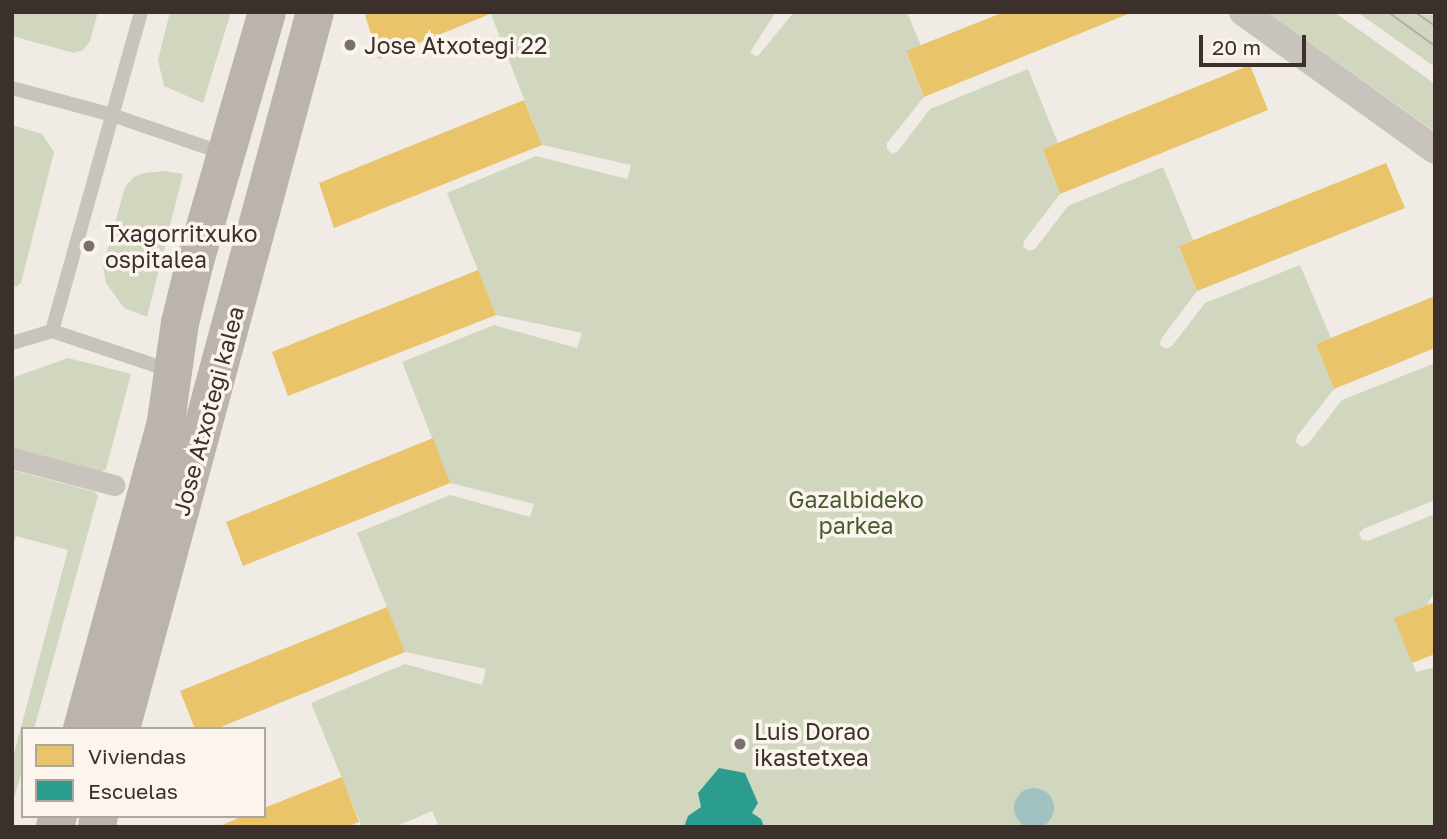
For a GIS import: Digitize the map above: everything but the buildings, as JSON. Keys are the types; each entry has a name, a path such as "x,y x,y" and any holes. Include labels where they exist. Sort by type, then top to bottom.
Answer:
{"main road":[{"name":"Jose Atxotegi kalea","path":"83,727 166,421 191,276 267,12"},
{"name":"Jose Atxotegi kalea","path":"122,727 315,12"}],"street":[{"path":"1242,12 1435,150"},
{"path":"12,458 114,485"}],"lane":[{"path":"52,331 141,12"},
{"path":"12,88 112,115 225,154"},
{"path":"12,343 52,331 174,372"}],"green space":[{"path":"12,12 98,12 90,41 83,50 74,53 12,36"},
{"path":"170,12 231,12 203,103 164,86 158,60"},
{"name":"Gazalbideko parkea","path":"776,12 750,52 757,57 794,12 907,12 921,46 906,52 924,97 887,143 887,149 892,154 898,151 930,109 1028,69 1058,143 1043,149 1060,194 1024,241 1023,247 1029,251 1035,249 1068,206 1163,167 1193,240 1179,246 1197,291 1161,339 1160,345 1166,349 1172,346 1205,303 1300,265 1331,338 1316,344 1334,389 1297,436 1296,442 1302,447 1308,444 1342,400 1435,363 1435,500 1363,529 1359,534 1362,540 1368,541 1435,514 1435,591 1427,605 1395,618 1416,672 1435,667 1435,827 431,827 438,824 432,811 395,827 362,827 311,703 405,664 482,685 486,669 405,652 357,533 450,495 530,517 534,504 450,483 402,362 494,325 577,348 582,333 496,315 447,193 536,156 627,179 631,165 542,145 491,14"},
{"path":"1267,12 1334,12 1435,84 1435,132"},
{"path":"1357,12 1435,15 1435,67"},
{"path":"12,125 42,134 54,152 21,283 16,287 12,286"},
{"path":"164,171 183,174 147,317 124,308 106,283 103,266 125,187 134,177"},
{"path":"68,358 131,374 106,469 101,472 12,448 12,378"},
{"path":"12,470 95,492 98,496 35,727 21,727 68,550 16,536 12,548"},
{"path":"21,727 21,775 12,805 12,761"}],"water":[{"path":"1034,788 1048,794 1054,808 1048,822 1034,828 1020,822 1014,808 1020,794"}],"tram line":[{"path":"1388,12 1435,46"},
{"path":"1415,12 1435,26"}],"place":[{"name":"Jose Atxotegi 22","path":"350,45"},
{"name":"Txagorritxuko ospitalea","path":"89,246"},
{"name":"Luis Dorao ikastetxea","path":"740,744"}]}
